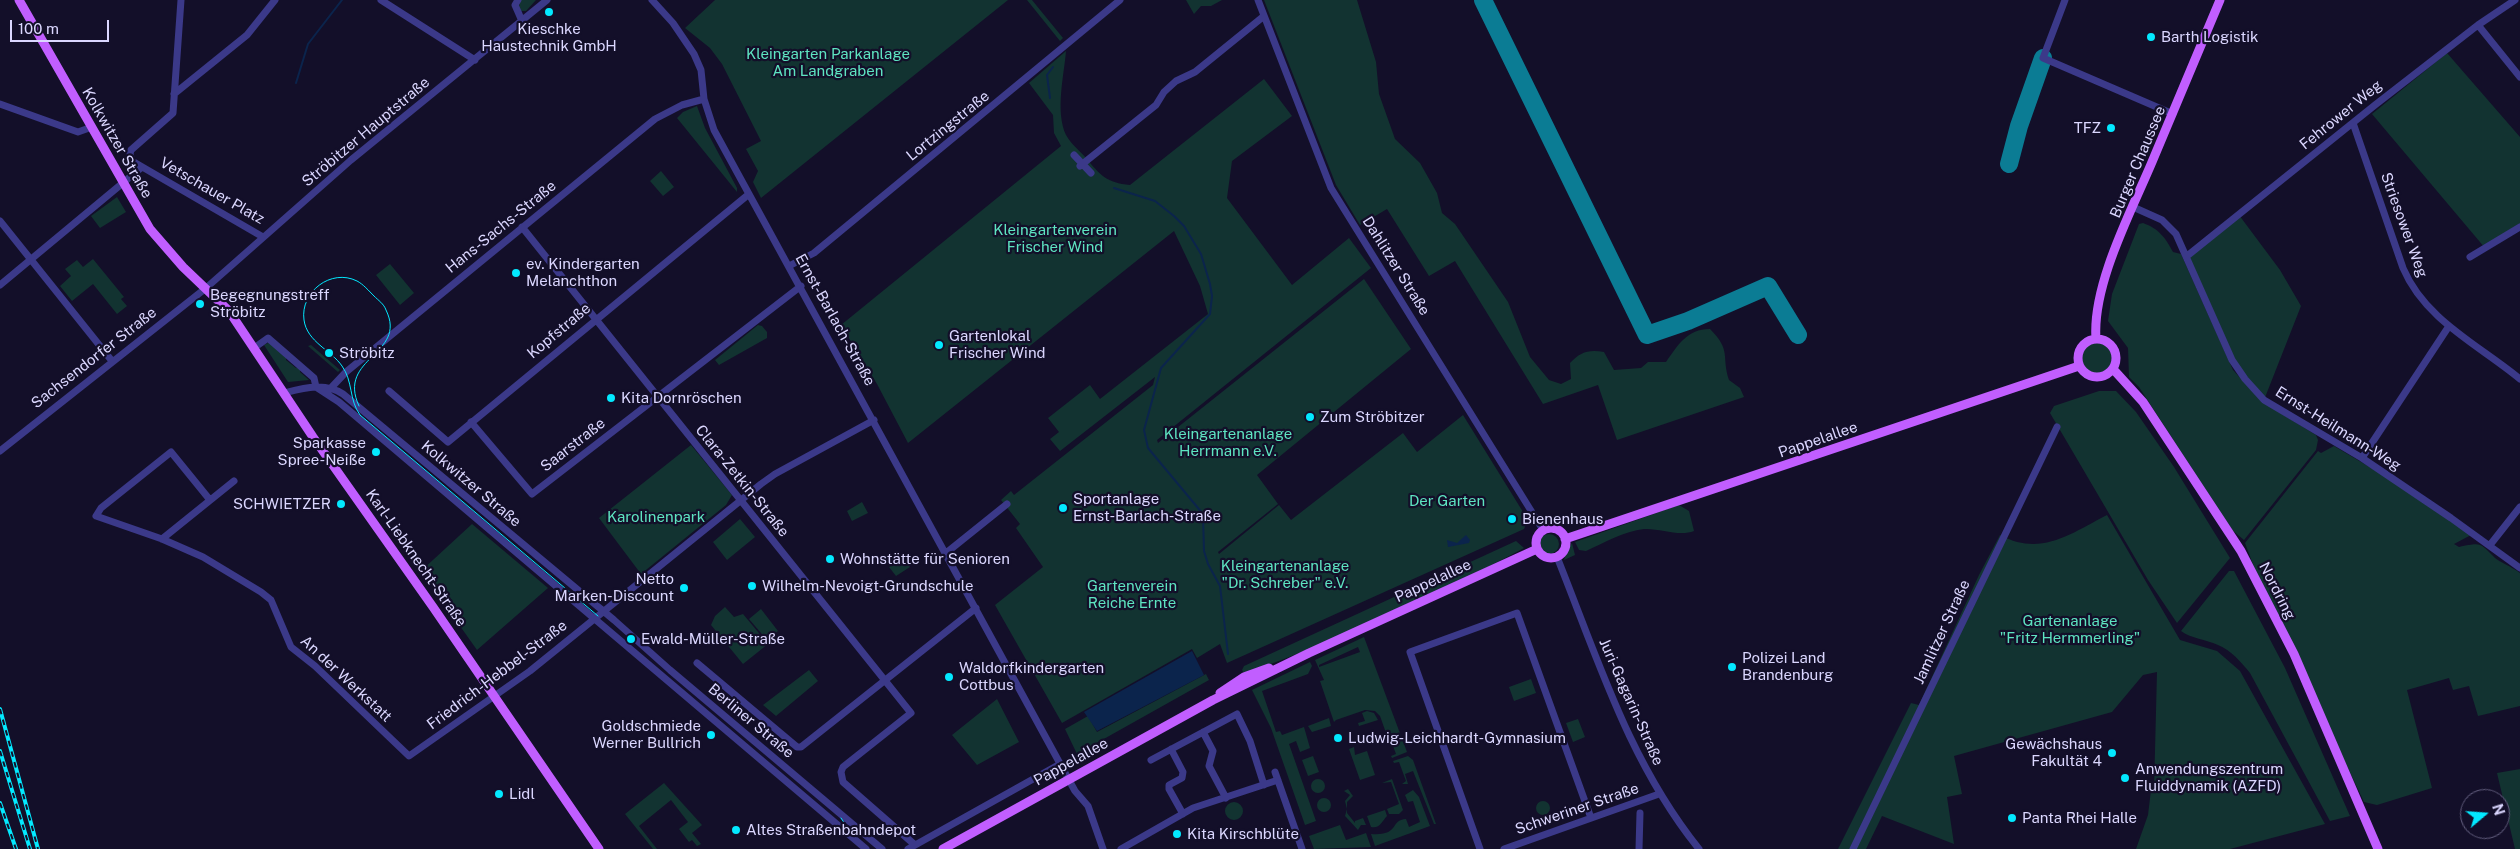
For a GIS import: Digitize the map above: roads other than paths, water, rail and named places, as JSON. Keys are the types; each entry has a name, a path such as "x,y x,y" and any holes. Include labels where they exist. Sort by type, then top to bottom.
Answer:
{"main road":[{"name":"Kolkwitzer Straße","path":"19,0 150,229 170,254 206,288"},
{"name":"Burger Chaussee","path":"2096,339 2095,319 2098,296 2133,207 2220,0"},
{"name":"Karl-Liebknecht-Straße","path":"206,288 229,311 284,393 496,696 599,849"},
{"path":"2096,339 2108,342 2115,350 2116,360 2113,369 2104,377 2096,378 2086,374 2079,366 2078,358 2081,347 2090,340 2096,339"},
{"name":"Pappelallee","path":"1565,539 2079,366"},
{"name":"Nordring","path":"2113,369 2143,402 2241,551 2294,654 2378,849"},
{"path":"1543,530 1557,530 1565,539 1564,550 1557,557 1546,557 1537,549 1537,537 1543,530"},
{"name":"Pappelallee","path":"943,849 1213,700 1286,664 1537,549"}],"street":[{"path":"142,166 132,161 130,154 132,150 173,113 181,0"},
{"path":"174,94 247,35 275,0"},
{"path":"381,0 475,60"},
{"path":"518,0 515,5 522,21"},
{"name":"Ströbitzer Hauptstraße","path":"206,288 351,160 547,0"},
{"name":"Ernst-Barlach-Straße","path":"652,0 673,23 694,54 701,70 704,99 714,130 874,420 1068,779 1088,806 1103,849"},
{"name":"Lortzingstraße","path":"789,266 814,253 1120,0"},
{"name":"Dahlitzer Straße","path":"1258,0 1331,188 1543,530"},
{"path":"2064,0 2043,58 2173,114"},
{"name":"Fehrower Weg","path":"2187,256 2478,25 2515,0"},
{"path":"1082,165 1156,105 1164,92 1176,81 1195,72 1264,16"},
{"path":"2478,25 2520,78"},
{"name":"Hans-Sachs-Straße","path":"328,390 346,372 655,119 682,105 704,99"},
{"path":"0,104 78,132 92,127"},
{"name":"Striesower Weg","path":"2353,123 2408,281 2428,308 2520,379"},
{"path":"1074,155 1091,173"},
{"name":"Vetschauer Platz","path":"0,285 142,166 263,237"},
{"name":"Kopfstraße","path":"389,391 448,442 749,194"},
{"name":"Ernst-Heilmann-Weg","path":"2133,207 2162,220 2170,226 2187,256 2232,360 2245,379 2264,400 2362,458 2490,545 2520,568"},
{"path":"0,221 112,361"},
{"name":"Clara-Zetkin-Straße","path":"522,227 740,502 911,713 843,767 841,776 843,782 912,847"},
{"path":"2470,257 2520,227"},
{"name":"Saarstraße","path":"471,422 532,494 800,286"},
{"name":"Sachsendorfer Straße","path":"0,451 206,288"},
{"path":"2362,458 2449,326"},
{"name":"Kolkwitzer Straße","path":"254,348 268,338 314,378 316,387 328,390 352,401 600,615"},
{"path":"284,393 316,387"},
{"name":"Kolkwitzer Straße","path":"328,390 600,615"},
{"path":"600,615 775,474 874,420"},
{"name":"Jamlitzer Straße","path":"1852,849 2058,427"},
{"name":"An der Werkstatt","path":"210,500 170,452 102,508 96,516 162,539 203,557 266,596 271,600 290,647 315,666 409,756"},
{"path":"162,539 234,481"},
{"path":"946,553 1007,504"},
{"path":"2490,545 2520,507"},
{"name":"Juri-Gagarin-Straße","path":"1557,557 1603,679 1637,753 1659,794 1699,849"},
{"path":"697,663 799,748 806,745 976,608"},
{"path":"1480,849 1410,652 1517,614 1591,818"},
{"name":"Friedrich-Hebbel-Straße","path":"409,756 496,696 600,615"},
{"name":"Berliner Straße","path":"600,615 644,662 661,674 866,849"},
{"name":"Berliner Straße","path":"600,615 882,849"},
{"path":"1151,760 1237,714 1250,741 1264,785"},
{"path":"1203,732 1213,751 1209,766 1226,798"},
{"path":"1171,749 1183,772 1182,778 1169,785 1169,789 1183,814"},
{"name":"Pappelallee","path":"912,847 1060,764"},
{"path":"1275,772 1302,849"},
{"path":"1121,849 1206,802 1226,798 1278,780"},
{"name":"Schweriner Straße","path":"1504,849 1659,794"},
{"path":"1639,849 1640,813"}],"water":[{"path":"1466,535 1470,540 1469,543 1448,547 1447,540 1457,543"},
{"path":"1192,651 1204,675 1097,731 1084,712"}],"waterway":[{"path":"296,83 308,44 342,0"},
{"path":"1050,98 1047,75 1053,67"},
{"path":"1114,188 1155,201 1174,216 1184,226 1201,254 1210,284 1212,296 1210,314 1161,368 1144,430 1148,448 1203,514 1204,551 1208,564 1220,586 1228,654"}],"tram line":[{"path":"359,406 354,390 357,377 363,366 388,337 390,325 384,306 364,286 357,281 347,278 337,278 319,285 312,292 304,310 304,320 306,328 314,340 342,366 360,415 598,616"},
{"path":"841,818 849,830"}],"railway":[{"path":"0,709 38,849"},
{"path":"0,751 30,849"},
{"path":"0,803 16,849"}],"place":[{"name":"Kieschke Haustechnik GmbH","path":"549,12"},
{"name":"Barth Logistik","path":"2151,37"},
{"name":"TFZ","path":"2111,128"},
{"name":"ev. Kindergarten Melanchthon","path":"516,273"},
{"name":"Begegnungstreff Ströbitz","path":"200,304"},
{"name":"Gartenlokal Frischer Wind","path":"939,345"},
{"name":"Ströbitz","path":"329,353"},
{"name":"Kita Dornröschen","path":"611,398"},
{"name":"Zum Ströbitzer","path":"1310,417"},
{"name":"Sparkasse Spree-Neiße","path":"376,452"},
{"name":"SCHWIETZER","path":"341,504"},
{"name":"Sportanlage Ernst-Barlach-Straße","path":"1063,508"},
{"name":"Bienenhaus","path":"1512,519"},
{"name":"Wohnstätte für Senioren","path":"830,559"},
{"name":"Wilhelm-Nevoigt-Grundschule","path":"752,586"},
{"name":"Netto Marken-Discount","path":"684,588"},
{"name":"Ewald-Müller-Straße","path":"631,639"},
{"name":"Polizei Land Brandenburg","path":"1732,667"},
{"name":"Waldorfkindergarten Cottbus","path":"949,677"},
{"name":"Goldschmiede Werner Bullrich","path":"711,735"},
{"name":"Ludwig-Leichhardt-Gymnasium","path":"1338,738"},
{"name":"Gewächshaus Fakultät 4","path":"2112,753"},
{"name":"Anwendungszentrum Fluiddynamik (AZFD)","path":"2125,778"},
{"name":"Lidl","path":"499,794"},
{"name":"Panta Rhei Halle","path":"2012,818"},
{"name":"Altes Straßenbahndepot","path":"736,830"},
{"name":"Kita Kirschblüte","path":"1177,834"}],"park label":[{"name":"Kleingarten Parkanlage Am Landgraben","path":"828,62"},
{"name":"Kleingartenverein Frischer Wind","path":"1055,238"},
{"name":"Kleingartenanlage Herrmann e.V.","path":"1228,442"},
{"name":"Der Garten","path":"1447,501"},
{"name":"Karolinenpark","path":"656,517"},
{"name":"Kleingartenanlage \"Dr. Schreber\" e.V.","path":"1285,574"},
{"name":"Gartenverein Reiche Ernte","path":"1132,594"},
{"name":"Gartenanlage \"Fritz Hermmerling\"","path":"2070,630"}]}
